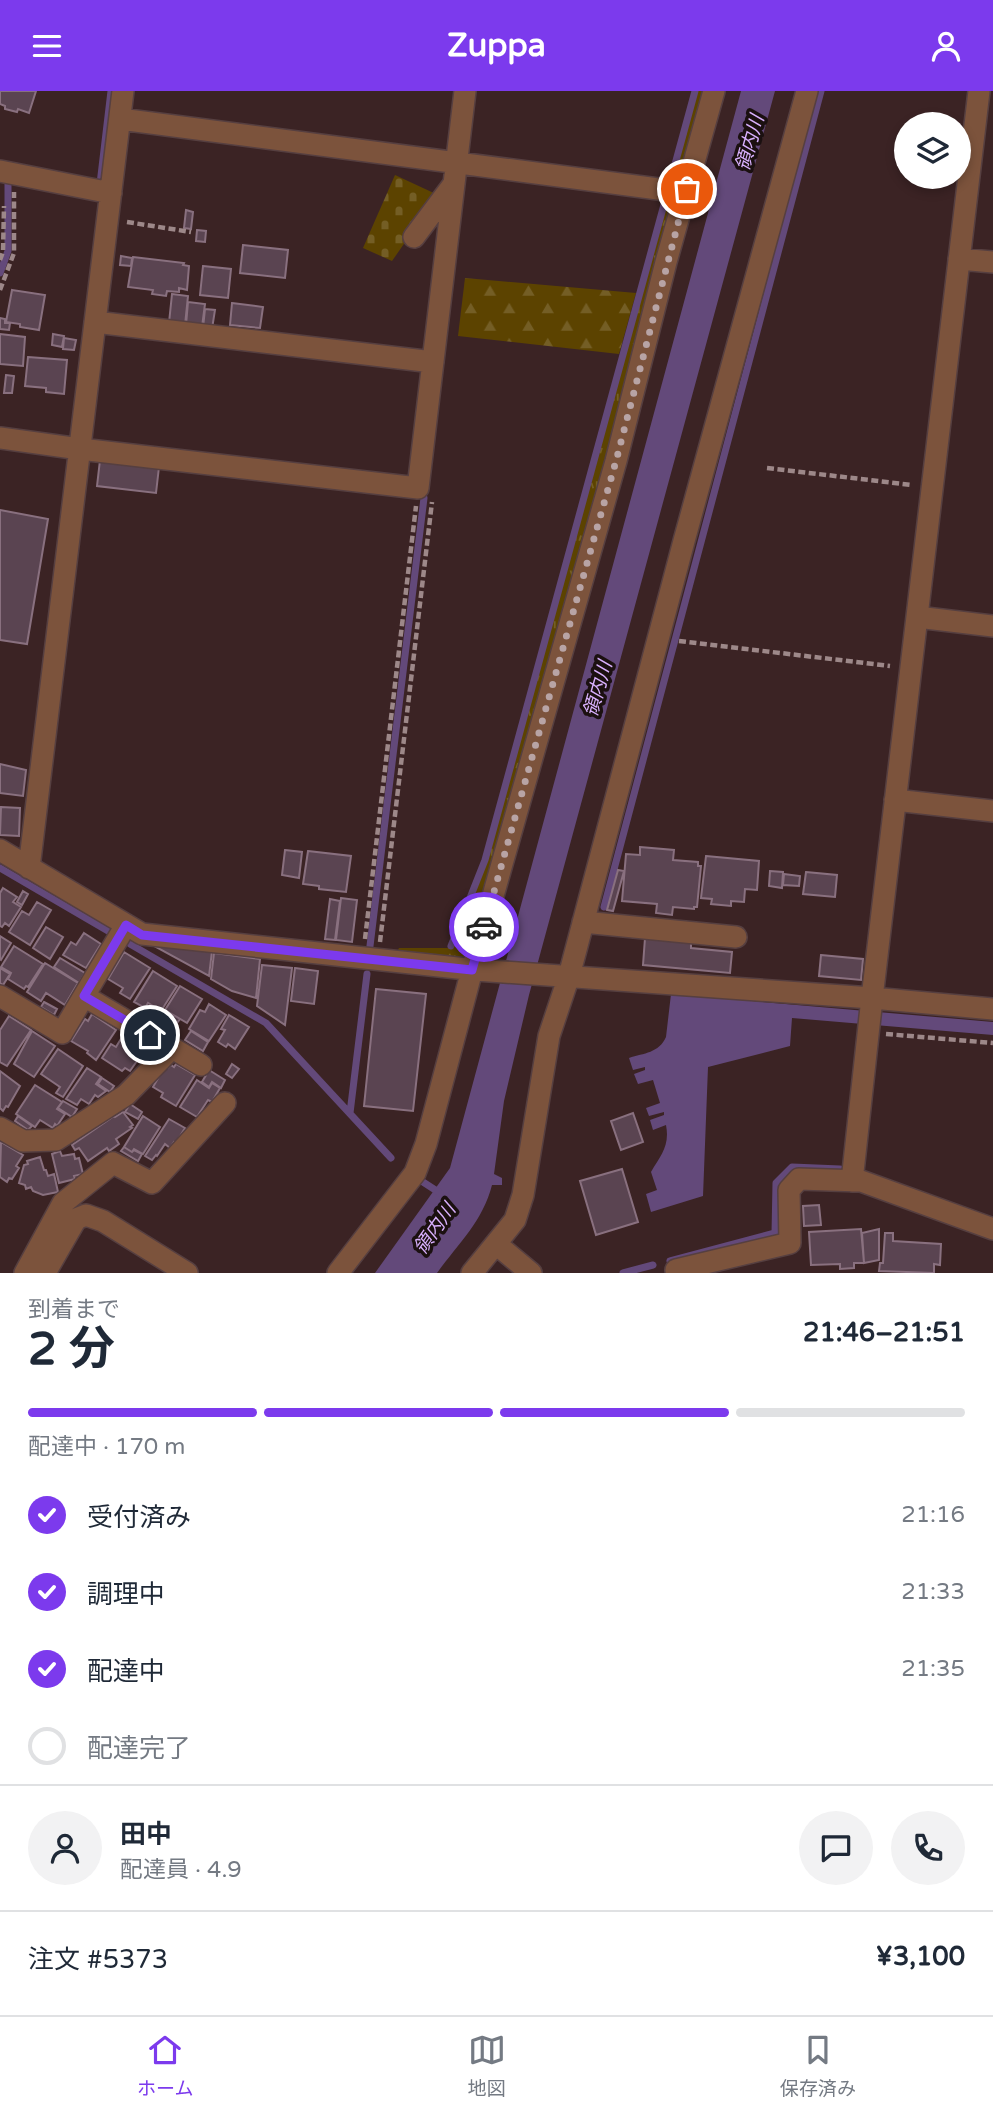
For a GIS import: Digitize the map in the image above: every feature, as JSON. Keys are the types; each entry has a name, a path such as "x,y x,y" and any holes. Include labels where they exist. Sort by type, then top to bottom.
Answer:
{"street":[{"path":"29,868 123,91"},
{"path":"0,438 426,491 433,362 465,91"},
{"path":"338,1273 415,1173 426,1144 616,461 666,262 714,91"},
{"path":"472,1273 514,1220 523,1195 549,1036 583,922 807,91"},
{"path":"852,1181 979,91"},
{"path":"120,119 456,173 666,190"},
{"path":"414,237 456,173"},
{"path":"4,174 111,193"},
{"path":"959,259 993,263"},
{"path":"95,322 433,362"},
{"path":"917,617 993,626"},
{"path":"895,800 993,811"},
{"path":"0,851 142,935 474,970 565,976 870,1017 993,1009"},
{"path":"583,922 736,937"},
{"path":"0,996 62,1033 126,925"},
{"path":"84,996 201,1065"},
{"path":"0,1128 23,1141 56,1140 126,1095 172,1048"},
{"path":"25,1273 63,1203 113,1163 152,1183 225,1103"},
{"path":"673,1272 790,1243 789,1190 799,1179 861,1181 993,1229"},
{"path":"45,1273 76,1219 86,1215 103,1221 187,1273"},
{"path":"496,1244 531,1273"}],"path":[{"path":"0,290 13,253 4,174"},
{"path":"0,260 3,252 4,206"},
{"path":"108,220 191,232"},
{"path":"767,468 932,487"},
{"path":"370,959 426,491"},
{"path":"370,959 426,491"},
{"path":"679,641 911,668"},
{"path":"870,1017 993,1043"}],"green space":[{"path":"696,91 708,91 471,949 462,960 395,956 399,948 451,948 486,860"},
{"path":"395,175 438,195 392,261 363,248"},
{"path":"465,278 636,293 619,354 458,336"}],"water":[{"name":"領内川","path":"741,91 775,91 529,995 504,1101 494,1174 502,1178 502,1185 492,1185 483,1210 437,1273 375,1273 450,1168"},
{"path":"671,994 993,1022 993,1035 792,1018 790,1046 708,1067 703,1196 651,1212 646,1194 657,1190 651,1172 666,1145 666,1125 653,1130 650,1120 664,1115 664,1112 649,1116 646,1108 660,1103 653,1080 638,1084 634,1074 645,1070 645,1067 633,1070 629,1058 650,1052 663,1042 666,1037"}],"building":[{"path":"0,91 36,91 29,113 18,109 17,112 5,109 5,106 0,104"},
{"path":"186,210 193,212 191,229 184,228"},
{"path":"197,230 206,231 205,242 196,241"},
{"path":"243,245 288,250 285,278 240,273"},
{"path":"121,256 132,258 131,266 120,265"},
{"path":"133,257 184,263 183,265 189,266 187,290 179,288 179,292 167,291 166,296 152,294 153,290 128,287"},
{"path":"203,266 231,269 228,298 200,295"},
{"path":"12,290 45,295 39,330 6,322"},
{"path":"172,294 188,296 185,325 169,323"},
{"path":"188,302 205,304 202,327 186,325"},
{"path":"232,303 263,307 260,328 230,325"},
{"path":"205,309 215,310 212,329 203,328"},
{"path":"0,318 5,319 5,323 10,323 9,330 0,329"},
{"path":"0,334 25,337 23,366 0,364"},
{"path":"53,334 64,336 62,347 52,345"},
{"path":"64,338 76,340 74,350 63,349"},
{"path":"28,357 67,360 64,394 46,392 46,388 25,386"},
{"path":"6,375 14,376 12,393 4,393"},
{"path":"100,460 159,467 156,493 97,486"},
{"path":"0,510 48,519 27,644 0,640"},
{"path":"0,764 26,770 23,796 0,793"},
{"path":"1,807 20,808 19,836 0,835"},
{"path":"640,847 674,850 673,860 698,862 698,866 701,866 697,907 673,907 672,915 656,913 657,904 622,901 626,854 640,855"},
{"path":"285,850 302,852 299,878 282,875"},
{"path":"308,851 351,856 346,892 303,884"},
{"path":"706,856 759,861 757,890 745,889 744,902 731,901 731,906 711,904 712,899 701,898"},
{"path":"618,870 624,871 613,911 607,910"},
{"path":"770,871 783,872 782,888 769,886"},
{"path":"806,872 837,875 835,897 803,894"},
{"path":"784,874 800,876 799,886 783,885"},
{"path":"3,888 17,897 13,902 21,907 9,926 5,923 2,927 0,893"},
{"path":"23,891 28,894 22,905 17,902"},
{"path":"341,898 357,900 352,942 336,940"},
{"path":"330,899 340,901 335,940 325,939"},
{"path":"37,902 51,910 30,945 9,932 22,911 29,915"},
{"path":"46,927 63,937 50,959 33,948"},
{"path":"84,933 101,944 86,968 63,955 71,942 76,945"},
{"path":"0,936 11,943 1,960 0,959"},
{"path":"645,938 691,943 691,948 732,952 730,973 643,965"},
{"path":"14,946 43,964 24,989 8,979 11,973 1,967"},
{"path":"154,946 212,951 209,976"},
{"path":"124,952 150,968 130,999 120,993 123,988 108,979"},
{"path":"214,953 260,959 256,998 232,991 211,979"},
{"path":"821,955 863,959 861,980 819,976"},
{"path":"60,958 85,973 79,983 54,967"},
{"path":"45,963 78,983 65,1005 46,993 41,1001 27,992"},
{"path":"262,965 292,968 285,1025 257,1006"},
{"path":"0,968 10,974 3,985 0,983"},
{"path":"295,968 318,971 314,1004 291,1001"},
{"path":"153,971 177,986 161,1011 148,1003 145,1008 134,1002"},
{"path":"180,986 202,999 187,1023 165,1010"},
{"path":"376,989 426,994 413,1111 364,1106"},
{"path":"44,1002 57,1009 54,1015 41,1007"},
{"path":"209,1004 226,1015 209,1041 189,1029 200,1010 205,1012"},
{"path":"165,1010 180,1019 177,1023 162,1014"},
{"path":"92,1014 116,1030 96,1060 88,1051 71,1041 85,1019 88,1021"},
{"path":"229,1015 249,1027 235,1049 218,1042 225,1030 221,1029"},
{"path":"9,1016 31,1030 7,1066 0,1062 0,1030"},
{"path":"32,1031 55,1046 34,1077 14,1064"},
{"path":"191,1031 208,1042 203,1051 185,1040"},
{"path":"124,1034 146,1048 130,1071 125,1068 122,1071 102,1058 111,1044 116,1047"},
{"path":"58,1049 83,1066 63,1097 56,1093 60,1087 41,1074"},
{"path":"176,1064 195,1075 176,1106 161,1097 163,1093 153,1087 165,1066 174,1067"},
{"path":"232,1064 239,1069 232,1078 226,1074"},
{"path":"87,1068 101,1077 96,1084 106,1091 98,1097 95,1095 89,1104 81,1099 77,1105 66,1099"},
{"path":"209,1070 225,1080 221,1088 212,1082 209,1087 202,1082"},
{"path":"0,1071 20,1086 3,1111 0,1108"},
{"path":"102,1078 114,1086 110,1092 98,1084"},
{"path":"197,1080 209,1088 212,1083 220,1088 212,1102 208,1100 197,1117 180,1107"},
{"path":"35,1085 62,1102 57,1109 65,1114 53,1128 40,1120 35,1127 16,1114"},
{"path":"63,1101 77,1109 72,1117 58,1108"},
{"path":"130,1104 142,1112 138,1119 125,1112"},
{"path":"123,1112 133,1125 116,1139 119,1144 109,1151 107,1148 88,1161 79,1148 75,1150 72,1145"},
{"path":"633,1113 643,1142 621,1150 611,1121"},
{"path":"18,1116 32,1126 28,1130 15,1121"},
{"path":"143,1116 160,1127 143,1154 124,1147"},
{"path":"169,1119 185,1128 176,1143 170,1148 165,1144 152,1160 145,1156"},
{"path":"1,1142 23,1155 16,1166 19,1168 7,1182 0,1177"},
{"path":"124,1147 142,1154 138,1161 121,1151"},
{"path":"60,1151 62,1156 74,1154 75,1159 79,1158 83,1174 59,1183 52,1154"},
{"path":"40,1157 48,1176 54,1174 58,1192 43,1195 33,1191 31,1187 26,1189 25,1185 19,1183 27,1161"},
{"path":"622,1169 638,1222 596,1235 580,1181"},
{"path":"819,1205 821,1225 804,1226 803,1206"},
{"path":"861,1229 864,1263 854,1263 854,1268 840,1269 840,1264 811,1265 809,1232"},
{"path":"879,1229 879,1260 864,1263 862,1233"},
{"path":"885,1233 893,1233 893,1241 941,1244 940,1265 934,1264 934,1273 879,1271 880,1263 883,1263"}],"waterway":[{"path":"96,183 100,184 111,91"},
{"path":"451,946 485,860 695,91"},
{"path":"604,907 821,91"},
{"path":"0,273 8,251 8,180"},
{"path":"370,946 424,498"},
{"path":"0,868 108,931"},
{"path":"130,944 266,1023 391,1158"},
{"path":"350,1113 367,974"},
{"path":"670,1261 775,1233 776,1183 792,1167 840,1169"},
{"name":"領内川","path":"423,1182 440,1193"},
{"path":"623,1273 653,1265"}],"way so far":[{"path":"484,927 616,461 687,189"}],"route":[{"path":"150,1035 84,996 126,925 142,935 472,970 484,927"}]}
